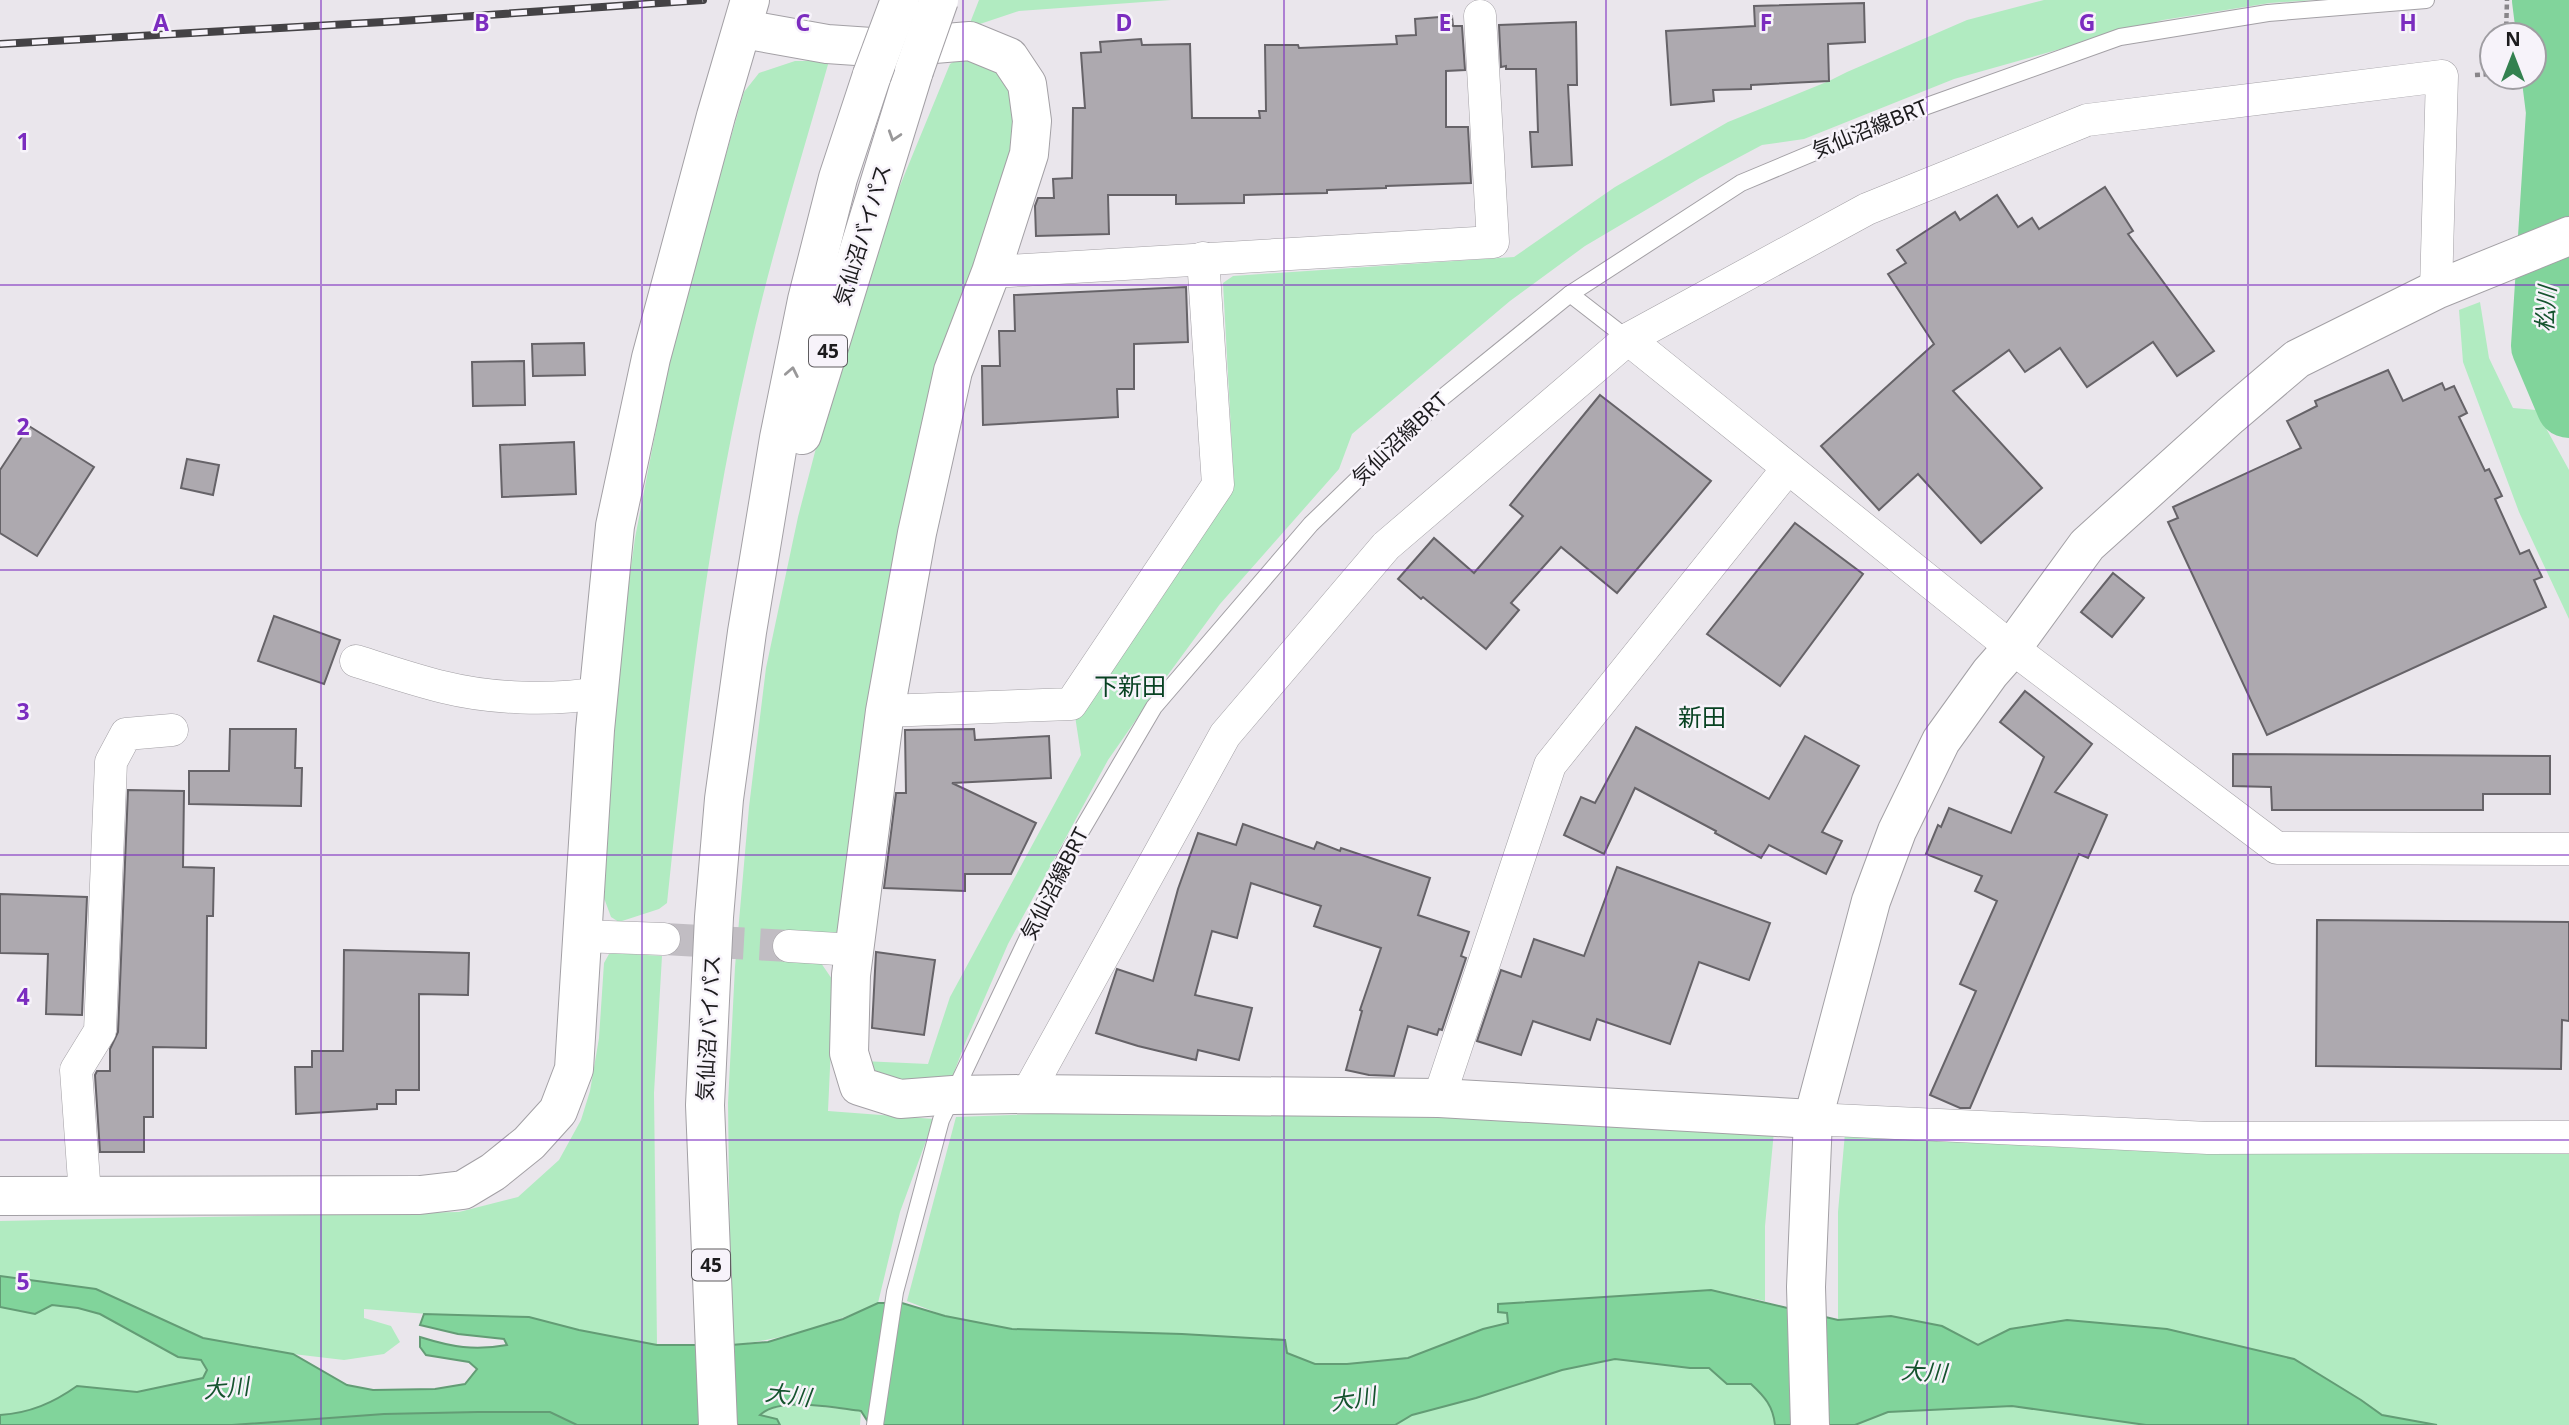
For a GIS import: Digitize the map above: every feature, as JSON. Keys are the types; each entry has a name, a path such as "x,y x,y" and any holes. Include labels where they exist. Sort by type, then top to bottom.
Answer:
{"main road":[{"name":"気仙沼バイパス","path":"718,1425 705,1105 714,918 724,799 747,632 779,439 807,300 838,178 872,75 901,0"},
{"name":"気仙沼バイパス","path":"747,632 800,440 914,71 939,0"},
{"path":"0,1196 421,1195 463,1190 493,1172 528,1143 558,1111 574,1069 598,693 615,526 651,358 716,116 747,14 827,44 886,48 970,41 1009,57 1027,84 1032,121 1029,154 991,271 953,372 917,533 885,711 854,950 849,1053 859,1086 900,1099 947,1107 1027,1094 1439,1098 1813,1119"},
{"path":"1810,1425 1805,1287 1813,1119 1871,901 1898,831 1941,741 2087,545 2297,359 2437,290 2569,236"}],"street":[{"path":"991,271 1493,242 1480,16"},
{"path":"1027,1094 1225,735 1386,546 1628,339 1867,209 2087,120 2442,76 2437,290"},
{"path":"885,711 1071,704 1217,485 1203,258"},
{"path":"1628,339 2012,648 2277,848 2569,849"},
{"path":"1439,1098 1550,765 1788,468"},
{"path":"356,661 446,688 505,696 567,698 598,693"},
{"path":"85,1195 76,1070 100,1031 111,762 126,734 172,730"},
{"path":"581,936 664,939"},
{"path":"789,946 854,950"},
{"path":"1813,1119 2208,1138 2569,1137"}],"lane":[{"name":"気仙沼線BRT","path":"875,1425 895,1292 947,1107 1067,855 1154,707 1311,524 1443,397 1570,294 1741,183 1913,111 2120,37 2268,13 2426,0"},
{"path":"1570,294 1628,339"}],"path":[{"path":"2506,21 2507,0"}],"shaded area":[{"path":"979,0 1171,0 1019,11 968,28"},
{"path":"2044,0 2315,0 2270,3 2163,20 1954,79 1804,139 1762,145 1585,246 1510,301 1352,434 1339,469 1220,604 1156,691 1108,760 1008,944 948,1088 874,1085 862,1061 928,1064 950,997 1081,755 1075,716 1156,607 1234,485 1223,283 1233,276 1514,257 1615,187 1728,122 1967,20"},
{"path":"963,56 996,69 1022,114 887,615 859,759 842,926 833,936 821,963 834,982 828,1111 934,1119 900,1212 878,1303 806,1330 731,1345 728,1103 735,967 749,807 766,668 798,517 839,360 892,205 950,64"},
{"path":"795,61 829,61 766,283 734,425 699,629 667,903 659,909 619,922 611,917 604,898 619,655 635,538 669,362 744,92 759,73"},
{"path":"2480,302 2489,358 2513,408 2536,410 2569,470 2569,619 2519,512 2463,362 2459,310"},
{"path":"609,954 662,956 654,1093 657,1345 529,1317 440,1315 364,1309 364,1318 391,1326 400,1342 384,1354 344,1360 203,1338 156,1317 0,1276 0,1221 459,1212 518,1197 559,1160 581,1120 590,1091 599,1038 604,963"},
{"path":"1255,1106 1774,1131 1765,1226 1765,1301 1711,1290 1499,1304 1507,1313 1508,1323 1483,1329 1407,1358 1315,1364 1287,1353 1284,1340 1012,1329 945,1316 907,1301 956,1117"},
{"path":"1845,1133 2372,1152 2569,1154 2569,1425 2437,1425 2382,1415 2361,1400 2167,1329 2067,1320 2010,1329 1978,1345 1942,1326 1891,1316 1838,1320 1838,1212"},
{"path":"51,1305 100,1314 178,1357 201,1360 207,1370 203,1378 137,1392 77,1386 41,1406 0,1415 0,1307 35,1314"},
{"path":"1615,1359 1709,1368 1727,1384 1751,1384 1768,1402 1775,1425 1395,1425 1412,1415 1562,1370"},
{"path":"795,1404 861,1411 860,1425 780,1425 776,1419 759,1415 765,1410"},
{"path":"2012,1406 2146,1425 1855,1425 1888,1412"},
{"path":"550,1412 577,1425 232,1425 384,1414"}],"water":[{"name":"大川","path":"0,1276 96,1289 203,1338 293,1354 347,1385 373,1390 435,1389 465,1384 477,1369 469,1362 426,1355 420,1347 420,1337 463,1347 507,1345 504,1339 458,1334 420,1325 424,1314 529,1317 657,1345 731,1345 768,1342 843,1319 878,1303 902,1303 945,1316 1012,1329 1285,1340 1287,1353 1315,1364 1347,1364 1408,1358 1483,1329 1508,1323 1507,1313 1498,1312 1498,1304 1711,1290 1838,1320 1891,1316 1942,1326 1978,1345 2010,1329 2067,1320 2167,1329 2294,1359 2382,1415 2437,1425 2146,1425 2012,1406 1888,1412 1855,1425 1775,1425 1768,1402 1751,1384 1727,1384 1709,1368 1615,1359 1562,1370 1476,1398 1412,1415 1395,1425 870,1425 861,1411 794,1405 769,1409 760,1415 777,1419 780,1425 577,1425 550,1412 478,1412 384,1414 232,1425 0,1425 0,1415 41,1406 77,1386 137,1392 203,1378 207,1370 201,1360 178,1357 100,1314 52,1305 35,1314 0,1307"}],"building":[{"path":"1864,3 1865,42 1828,44 1829,81 1713,90 1714,101 1671,105 1666,31 1755,26 1754,6"},
{"path":"1452,16 1453,26 1462,26 1465,70 1446,71 1446,127 1468,127 1471,183 1327,190 1327,193 1244,195 1244,203 1176,204 1176,195 1108,195 1109,234 1036,236 1035,206 1038,198 1054,198 1053,179 1072,178 1073,108 1085,108 1081,53 1101,52 1100,42 1141,39 1142,45 1190,44 1192,118 1260,118 1259,111 1266,111 1265,45 1298,45 1299,48 1397,44 1396,36 1416,35 1415,19"},
{"path":"1576,22 1577,85 1568,85 1572,165 1532,167 1530,132 1538,132 1536,69 1501,67 1499,25"},
{"path":"2105,187 2133,231 2128,234 2214,351 2177,376 2153,342 2087,387 2060,348 2025,372 2009,350 1953,391 2042,488 1981,543 1918,474 1879,510 1821,446 1934,344 1888,274 1906,263 1897,250 1955,212 1960,220 1997,195 2018,227 2032,218 2039,229"},
{"path":"1186,287 1188,342 1134,344 1134,389 1117,389 1118,417 983,425 982,366 1000,366 999,331 1015,331 1014,295"},
{"path":"584,343 585,375 533,376 532,344"},
{"path":"524,361 525,405 473,406 472,362"},
{"path":"2388,370 2403,401 2442,383 2445,390 2454,386 2467,413 2459,417 2485,471 2489,469 2502,496 2495,499 2520,554 2529,550 2542,577 2534,580 2546,607 2267,735 2168,522 2178,518 2173,507 2301,448 2287,421 2317,406 2315,401"},
{"path":"1600,395 1711,481 1617,593 1561,547 1511,603 1519,610 1486,649 1398,579 1434,538 1474,573 1523,516 1510,505"},
{"path":"29,426 94,467 37,556 0,533 0,470"},
{"path":"574,442 576,494 502,497 500,445"},
{"path":"187,459 219,465 213,495 181,488"},
{"path":"1795,523 1863,574 1780,686 1707,634"},
{"path":"2113,573 2144,598 2112,637 2081,612"},
{"path":"274,616 340,640 324,684 258,661"},
{"path":"2025,691 2092,744 2055,792 2107,815 2088,858 2079,854 1970,1108 1960,1108 1930,1095 1976,991 1960,984 1997,901 1975,891 1982,876 1926,854 1938,825 1941,827 1949,808 2011,833 2044,757 2000,722"},
{"path":"1636,727 1769,799 1805,736 1859,766 1822,832 1842,841 1826,874 1769,845 1761,858 1635,788 1604,854 1564,835 1581,797 1595,803"},
{"path":"230,729 296,729 295,768 302,768 301,806 189,804 189,771 229,771"},
{"path":"974,729 975,740 1049,736 1051,778 952,783 1036,823 1011,874 965,874 965,891 884,888 896,793 906,793 905,730"},
{"path":"2233,754 2550,756 2550,794 2483,794 2483,810 2272,810 2271,787 2233,786"},
{"path":"128,790 184,791 183,867 214,868 213,916 207,916 206,1048 153,1047 153,1117 144,1117 144,1152 100,1152 95,1075 97,1071 110,1071 110,1049 118,1032"},
{"path":"1243,824 1314,849 1317,842 1340,851 1341,848 1430,878 1418,915 1469,932 1461,956 1466,958 1442,1030 1439,1029 1437,1035 1408,1026 1394,1076 1369,1075 1346,1070 1362,1011 1360,1010 1381,948 1314,926 1321,906 1251,883 1237,938 1212,931 1195,995 1252,1008 1239,1060 1198,1050 1196,1060 1096,1033 1117,969 1153,981 1178,889 1198,833 1236,845"},
{"path":"1617,867 1770,923 1749,980 1699,962 1670,1044 1597,1019 1590,1040 1533,1021 1521,1055 1477,1041 1501,970 1521,977 1534,939 1584,956"},
{"path":"0,894 87,897 82,1015 46,1014 48,954 0,953"},
{"path":"2317,920 2569,922 2569,1021 2562,1020 2561,1069 2316,1066"},
{"path":"344,950 469,953 468,995 419,994 419,1090 396,1090 396,1104 377,1104 377,1109 296,1114 295,1067 312,1067 312,1051 343,1051"},
{"path":"876,952 935,960 924,1035 872,1028"}],"waterway":[{"name":"松川","path":"2545,0 2559,112 2544,346 2569,405"}],"tunnel":[{"path":"664,939 789,946"}],"railway":[{"path":"0,44 703,0"}],"district":[{"name":"下新田","path":"1130,687"},
{"name":"新田","path":"1702,718"}]}
